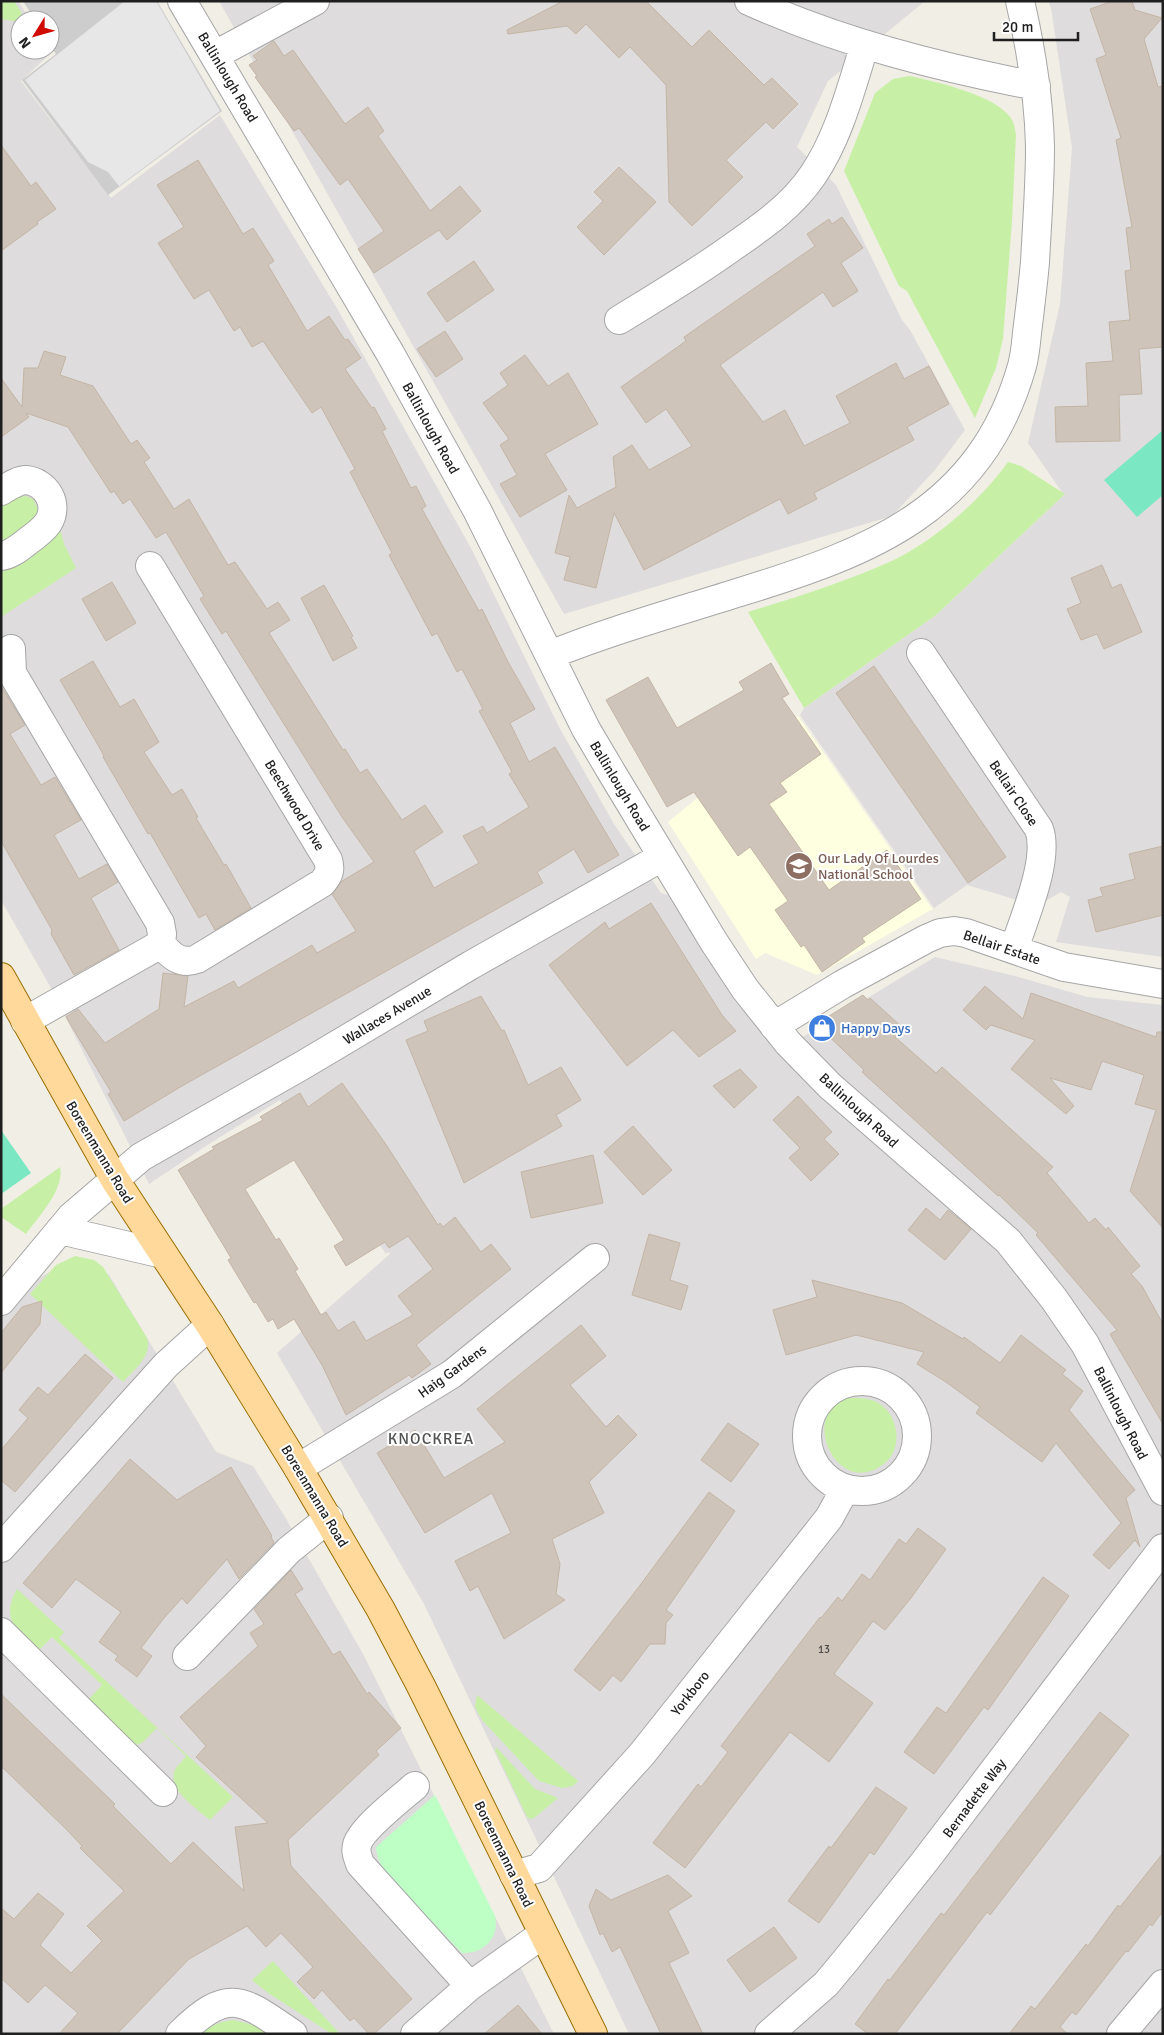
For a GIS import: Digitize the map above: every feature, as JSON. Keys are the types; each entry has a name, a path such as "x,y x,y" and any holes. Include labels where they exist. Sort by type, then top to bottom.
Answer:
{"main road":[{"name":"Boreenmanna Road","path":"1,977 115,1180 210,1325 298,1468 381,1610 421,1686 593,2034"}],"street":[{"name":"Ballinlough Road","path":"182,1 390,352 477,510 586,729 662,857 745,989 794,1049 864,1117 1008,1241 1054,1299 1082,1339 1163,1492"},
{"path":"215,55 315,1"},
{"path":"749,1 817,30 984,76 1036,86"},
{"path":"550,655 600,636 755,588 854,554 881,540 943,498 984,450 1008,409 1023,364 1034,278 1040,147 1036,86 1020,1"},
{"path":"619,320 697,272 743,240 774,217 802,189 823,158 845,108 865,44"},
{"path":"1,491 10,485 24,480 42,485 52,499 53,510 48,522 36,535 21,547 1,556"},
{"name":"Beechwood Drive","path":"150,566 328,860 330,867 328,876 322,883 197,959 190,962 177,959 161,944"},
{"path":"11,649 12,673 160,923 162,934 161,944 24,1021"},
{"name":"Bellair Close","path":"920,653 1039,829 1042,838 1042,861 1014,950"},
{"name":"Wallaces Avenue","path":"1,1301 71,1217 141,1157 662,857"},
{"name":"Bellair Estate","path":"774,1026 843,984 913,946 940,933 954,931 966,933 1064,966 1163,984"},
{"path":"60,1230 163,1254"},
{"name":"Haig Gardens","path":"298,1468 452,1374 595,1258"},
{"path":"1,1548 166,1365 210,1325"},
{"path":"868,1381 887,1387 902,1398 912,1413 917,1433 916,1448 909,1466 897,1479 881,1488 863,1491 845,1488 829,1480 816,1467 809,1450 807,1432 811,1415 821,1399 840,1386 852,1382 868,1381"},
{"name":"Yorkboro","path":"514,1874 539,1868 642,1754 829,1518 845,1488"},
{"path":"187,1656 289,1550 328,1518"},
{"name":"Bernadette Way","path":"769,2034 819,1991 846,1960 925,1861 1163,1548"},
{"path":"1,1632 164,1792"},
{"path":"415,1786 363,1833 357,1843 356,1852 360,1864 470,1986"},
{"path":"416,2034 470,1986 544,1934"},
{"path":"1121,2034 1163,1984"},
{"path":"180,2034 204,2013 223,2002 233,2002 254,2007 293,2034"}],"shaded area":[{"path":"1,1 18,1 24,10 10,10 10,60 44,60 21,81 111,198 220,115 338,310 472,550 560,729 614,824 661,893 668,895 736,1002 778,1052 935,957 1015,976 1087,997 1163,1005 1163,2034 629,2034 424,1604 277,1353 390,1254 388,1252 386,1254 280,1100 149,1184 51,988 1,900"},
{"path":"23,1 157,1 222,111 108,195 22,80 48,60 60,60 60,10 29,10"},
{"path":"125,1 156,1 220,111 119,186 108,172 88,162 25,80 50,60 60,60 60,52"},
{"path":"219,1 925,1 828,81 797,147 836,185 902,320 910,330 965,430 934,471 892,516 564,614"},
{"path":"1048,1 1163,1 1163,957 1056,942 1070,897 1061,892 1037,906 967,885 934,908 800,715 804,708 936,615 1064,495 1028,443 1060,304 1072,148 1051,8"},
{"name":"Our Lady Of Lourdes National School","path":"798,716 933,910 817,975 765,953 756,959 668,822"},
{"path":"74,1259 109,1275 216,1452 253,1466 285,1517 363,1654 554,2034 1,2034 1,1298"}],"green space":[{"path":"1,1 14,1 20,10 10,10 10,20 1,19"},
{"path":"909,76 963,90 991,102 1010,117 1016,135 1003,339 996,368 975,418 907,291 899,286 844,171 875,93 893,79"},
{"path":"1163,430 1163,495 1137,517 1104,480"},
{"path":"1008,462 1021,466 1065,494 936,615 804,708 748,612 834,584 902,556 936,534 969,506 997,477"},
{"path":"26,496 33,499 38,509 35,520 1,544 1,507 19,497"},
{"path":"61,532 64,544 76,568 1,617 1,572 25,562 43,547 54,533"},
{"path":"1,1130 31,1173 1,1194"},
{"path":"60,1167 61,1175 55,1193 26,1234 1,1217 1,1209"},
{"path":"75,1256 94,1260 103,1267 147,1338 148,1344 145,1356 137,1368 123,1382 30,1294 56,1265"},
{"path":"850,1398 869,1399 880,1404 891,1416 896,1432 895,1448 891,1456 886,1462 868,1472 852,1471 839,1463 829,1450 825,1434 826,1419 834,1406"},
{"path":"17,1589 64,1632 59,1638 233,1797 210,1820 185,1799 176,1786 174,1772 186,1756 157,1728 143,1742 137,1745 131,1742 88,1700 102,1685 52,1637 38,1651 23,1637 13,1624 10,1609"},
{"path":"477,1695 578,1781 573,1786 562,1788 539,1781 482,1720 475,1707"},
{"path":"496,1747 535,1789 558,1798 534,1818 530,1819 527,1817 495,1750"},
{"path":"435,1795 495,1916 496,1924 492,1938 483,1948 470,1953 462,1953 387,1875 377,1855 376,1847"},
{"path":"273,1961 340,2034 332,2034 268,1993 252,1980"},
{"path":"234,2020 257,2026 268,2034 199,2034 216,2024"}],"building":[{"path":"563,1 646,1 692,47 709,30 764,85 772,78 798,104 773,129 766,122 726,160 743,177 692,226 669,202 666,85 630,47 619,58 586,24 576,34 567,26 508,34 507,30"},
{"path":"1113,1 1132,1 1135,10 1162,18 1144,39 1158,87 1163,86 1163,347 1139,349 1142,394 1119,395 1120,441 1056,442 1055,407 1088,406 1086,363 1113,361 1109,322 1130,320 1125,271 1131,270 1126,228 1132,227 1116,140 1121,138 1096,59 1106,55 1090,9"},
{"path":"274,41 284,56 293,50 345,124 368,107 384,131 378,136 430,211 460,186 481,211 447,240 439,230 374,273 358,249 384,231 348,179 340,185 299,128 294,131 255,77 257,76 249,65 257,60 253,56"},
{"path":"1,145 31,186 36,182 56,209 1,251"},
{"path":"198,160 243,234 253,228 274,261 268,265 307,331 329,316 345,340 348,339 361,358 345,369 372,408 374,407 386,429 382,431 411,488 416,486 426,506 422,509 479,611 482,609 508,662 535,709 510,723 529,762 555,747 619,855 588,873 574,849 537,872 543,883 182,1086 124,1121 108,1094 111,1092 66,1017 78,1009 105,1043 159,1009 163,973 188,976 184,1007 234,981 238,988 312,945 317,953 356,931 332,894 342,881 374,862 342,817 226,631 222,634 200,599 204,596 166,532 156,538 130,499 123,504 114,491 111,493 68,427 26,413 29,417 1,437 1,378 22,407 24,368 38,368 44,351 66,357 60,375 93,386 131,444 137,440 150,458 144,462 174,509 189,499 228,565 235,562 267,609 278,602 290,620 269,633 343,750 345,749 360,773 367,769 402,820 425,805 443,832 414,851 434,888 479,863 463,836 483,826 487,833 529,807 509,774 512,772 479,711 483,709 462,669 457,672 437,633 432,636 389,555 392,553 350,472 355,469 321,407 312,413 263,341 252,347 240,327 234,331 209,290 194,299 158,243 184,227 157,185"},
{"path":"619,167 656,202 604,255 577,227 603,201 594,192"},
{"path":"842,217 863,248 841,263 858,291 833,307 823,292 720,365 763,422 785,410 804,446 850,423 836,396 896,363 904,379 929,366 949,404 907,427 914,440 814,493 817,499 788,514 780,499 644,570 614,513 596,588 564,580 570,557 555,553 569,495 577,508 616,487 613,457 632,445 649,470 692,446 666,409 646,423 621,387 686,341 684,337 815,246 807,234 829,219 832,224"},
{"path":"474,261 494,290 447,322 427,293"},
{"path":"445,331 463,359 436,377 417,349"},
{"path":"525,355 548,386 568,373 598,424 545,454 567,490 520,517 500,484 517,475 500,445 509,439 483,403 508,385 500,373"},
{"path":"1102,565 1112,588 1121,584 1142,632 1104,649 1097,634 1081,640 1067,609 1081,603 1071,578"},
{"path":"112,582 136,623 106,641 82,599"},
{"path":"324,585 353,636 351,637 357,648 333,661 301,598"},
{"path":"93,661 120,707 134,699 159,742 144,752 172,795 182,789 198,817 196,818 224,865 226,864 251,908 215,930 206,914 199,918 103,757 60,680"},
{"path":"771,663 789,694 782,698 821,754 780,783 787,792 769,804 829,890 887,850 921,899 862,938 865,942 822,972 804,945 801,947 775,910 788,901 750,847 738,856 694,792 667,807 606,700 648,677 677,728 744,690 739,682"},
{"path":"874,666 1006,857 968,883 836,693"},
{"path":"1,686 25,725 10,734 41,785 55,777 81,820 54,835 79,879 107,864 118,882 91,898 119,950 74,975 51,934 52,930 1,841"},
{"path":"1163,846 1163,915 1096,932 1088,900 1103,896 1100,888 1135,879 1129,854"},
{"path":"651,903 722,1015 736,1031 699,1057 673,1030 627,1066 549,965 605,922 609,929"},
{"path":"985,986 1023,1019 1031,993 1156,1037 1157,1032 1163,1032 1163,1228 1130,1191 1156,1110 1135,1104 1144,1075 1102,1061 1091,1090 1050,1078 1074,1106 1066,1114 1011,1069 1035,1040 991,1025 986,1030 963,1010"},
{"path":"863,995 868,1000 870,998 903,1028 895,1037 936,1073 942,1067 1053,1167 1047,1173 1089,1223 1095,1218 1106,1230 1108,1227 1140,1266 1131,1274 1142,1286 1163,1324 1163,1424 1110,1334 1117,1330 1036,1235 1038,1233 999,1195 862,1072 864,1070 816,1024"},
{"path":"481,996 502,1031 504,1030 528,1085 561,1067 581,1100 556,1115 562,1126 464,1183 406,1040 428,1031 424,1021"},
{"path":"740,1069 757,1087 734,1108 713,1086"},
{"path":"342,1083 385,1143 438,1225 440,1223 443,1227 455,1217 481,1252 491,1244 511,1269 416,1345 431,1364 412,1378 409,1375 346,1415 322,1365 294,1319 278,1329 273,1319 268,1322 256,1302 254,1303 228,1260 231,1258 178,1170 214,1149 212,1147 263,1120 260,1117 300,1093 308,1107","holes":["294,1160 344,1240 334,1246 346,1266 385,1242 389,1248 408,1236 433,1269 398,1296 413,1315 366,1341 354,1321 338,1331 326,1312 321,1315 295,1271 298,1269 279,1238 276,1240 245,1189"]},
{"path":"798,1096 832,1132 824,1139 839,1154 811,1181 789,1158 800,1148 773,1120"},
{"path":"633,1126 672,1170 643,1195 604,1152"},
{"path":"593,1155 603,1203 531,1218 521,1172"},
{"path":"926,1208 940,1220 948,1210 971,1229 945,1260 908,1230"},
{"path":"649,1234 680,1243 670,1280 688,1286 681,1310 632,1295"},
{"path":"812,1280 902,1303 963,1339 964,1337 1000,1363 1021,1335 1066,1370 1062,1374 1083,1391 1069,1410 1135,1490 1126,1498 1140,1547 1135,1540 1109,1569 1093,1555 1121,1523 1056,1443 1042,1462 976,1413 980,1407 917,1364 924,1352 856,1335 786,1355 773,1310 817,1297"},
{"path":"42,1301 40,1324 1,1373 1,1333 22,1307"},
{"path":"581,1325 606,1356 570,1385 606,1427 618,1415 637,1435 589,1482 604,1513 552,1539 560,1564 556,1594 565,1600 504,1639 478,1586 470,1591 455,1561 511,1533 492,1493 425,1533 377,1453 415,1430 444,1478 505,1442 477,1409"},
{"path":"85,1354 113,1378 15,1492 1,1480 1,1450 28,1418 19,1410 38,1387 48,1395"},
{"path":"728,1423 759,1444 731,1482 701,1460"},
{"path":"130,1459 177,1500 231,1467 272,1536 274,1543 239,1579 227,1559 187,1604 182,1598 141,1648 152,1656 137,1677 115,1660 118,1656 99,1642 121,1612 76,1579 52,1608 23,1583"},
{"path":"709,1492 735,1511 666,1610 673,1615 666,1623 665,1644 650,1644 621,1682 613,1675 600,1691 574,1670"},
{"path":"918,1528 946,1549 911,1598 885,1630 873,1621 834,1674 873,1703 829,1762 790,1732 685,1868 653,1843 698,1784 701,1787 728,1752 721,1746 820,1617 838,1597 842,1601 862,1574 870,1580 899,1539 906,1544"},
{"path":"291,1570 303,1589 295,1594 333,1655 340,1651 367,1694 369,1692 401,1728 376,1751 379,1755 288,1840 291,1866 412,1999 374,2034 369,2034 354,2018 350,2021 322,1990 314,1999 297,1982 313,1967 281,1933 266,1947 247,1926 189,1959 117,2034 59,2034 78,2013 45,1985 28,2003 1,1978 1,1908 14,1919 38,1893 64,1914 40,1945 71,1973 102,1941 87,1926 124,1891 80,1848 82,1846 67,1830 1,1766 1,1694 115,1804 113,1806 171,1864 193,1842 244,1891 235,1827 268,1823 196,1757 206,1746 180,1717 258,1646 250,1633 264,1624 254,1609"},
{"path":"1043,1577 1069,1596 988,1710 984,1707 934,1774 904,1752 937,1707 946,1713"},
{"path":"1100,1712 1129,1735 990,1915 987,1912 895,2034 868,2034 855,2024 941,1913 944,1915"},
{"path":"876,1787 907,1808 874,1855 870,1852 819,1923 788,1901 829,1846 831,1848"},
{"path":"1163,1853 1163,1911 1128,1952 1126,1951 1076,2015 1072,2012 1060,2027 1068,2034 1009,2034 1031,2006 1035,2009 1086,1944 1088,1946 1118,1905 1120,1907"},
{"path":"668,1875 692,1896 668,1911 689,1953 669,1963 703,2034 661,2034 620,1947 612,1952 603,1933 600,1935 589,1906 596,1889 611,1900"},
{"path":"774,1927 797,1958 750,1992 727,1960"},
{"path":"518,2005 542,2034 484,2034"}],"place":[{"name":"Our Lady Of Lourdes National School","path":"799,866"},
{"name":"Happy Days","path":"822,1028"}],"district":[{"name":"KNOCKREA","path":"431,1438"}]}
